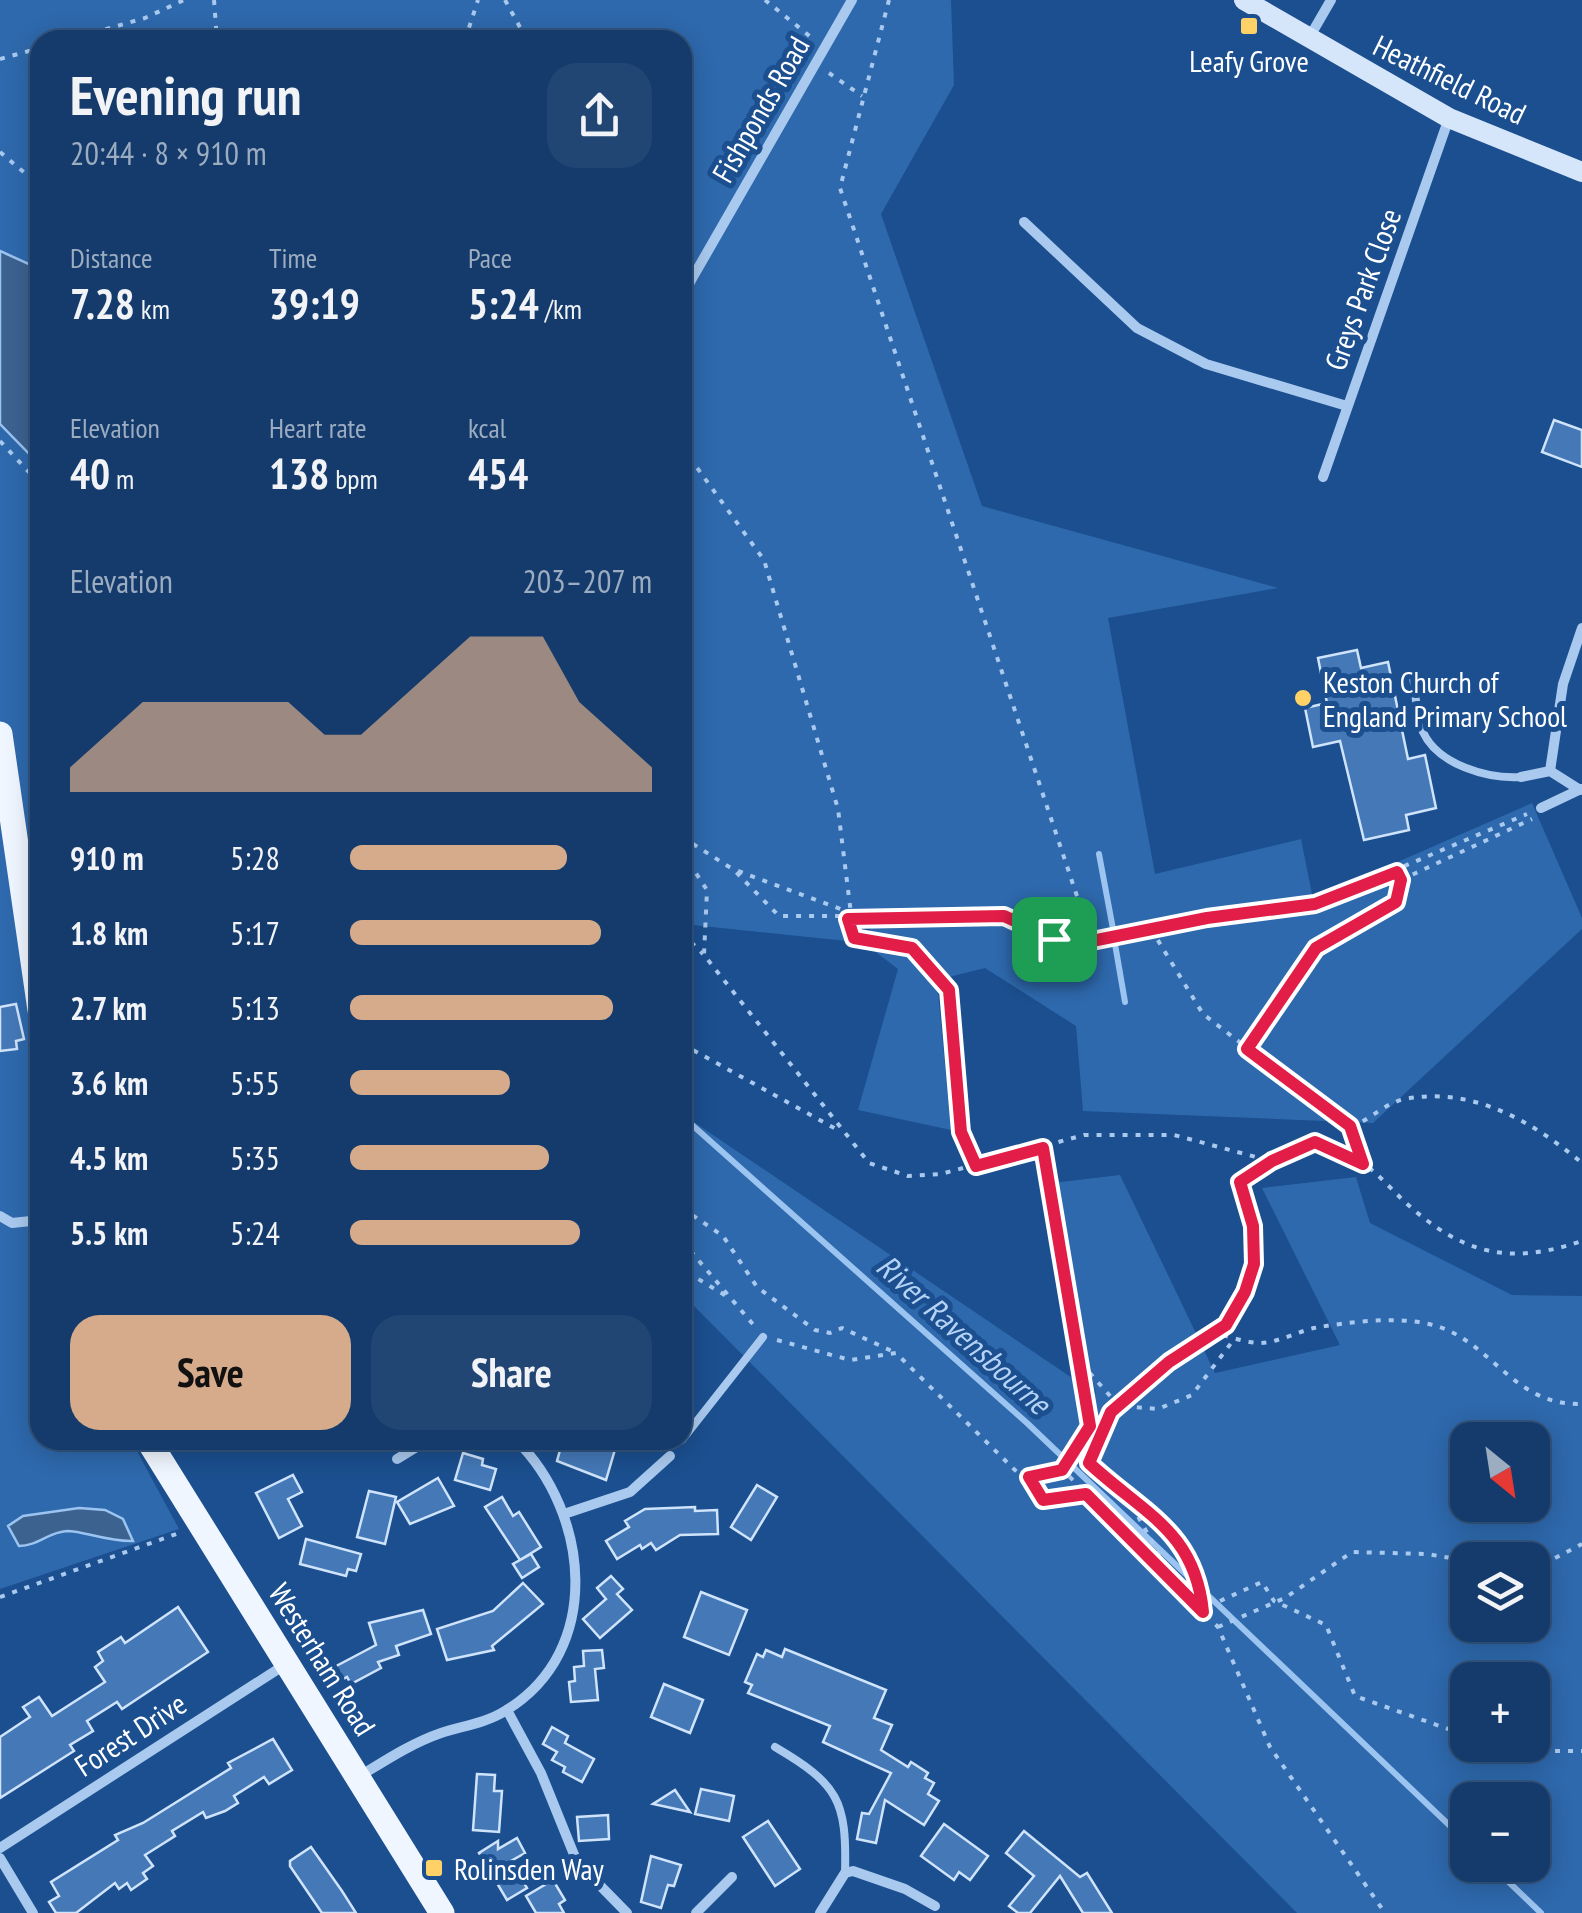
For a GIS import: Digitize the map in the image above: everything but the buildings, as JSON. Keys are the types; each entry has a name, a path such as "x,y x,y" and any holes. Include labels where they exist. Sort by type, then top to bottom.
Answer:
{"main road":[{"name":"Heathfield Road","path":"1244,0 1450,118 1582,172"},
{"path":"0,734 30,926"},
{"name":"Westerham Road","path":"154,1450 442,1913"}],"street":[{"name":"Fishponds Road","path":"692,279 852,0"},
{"path":"1308,40 1332,0"},
{"name":"Greys Park Close","path":"1323,478 1450,118"},
{"path":"1024,222 1137,328 1206,364 1347,406"},
{"path":"1550,771 1563,684 1582,628"},
{"path":"1520,777 1550,771 1581,790"},
{"path":"1542,808 1581,790"},
{"path":"0,1216 12,1223 30,1221"},
{"path":"397,1459 412,1450"},
{"path":"359,1776 424,1739 507,1710 545,1675 567,1636 579,1573 567,1513 523,1450"},
{"path":"567,1513 630,1492 670,1456"},
{"name":"Forest Drive","path":"0,1848 287,1663"},
{"path":"507,1710 541,1773 577,1862 627,1913"},
{"path":"0,1858 33,1913"},
{"path":"820,1913 845,1873 905,1889 935,1906"},
{"path":"696,1913 732,1877"}],"lane":[{"path":"1413,677 1420,727 1440,754 1498,778 1520,777"},
{"path":"692,1427 764,1337"},
{"path":"670,1456 674,1450"},
{"path":"775,1747 811,1768 839,1805 846,1826 845,1873"}],"path":[{"path":"103,30 146,18 184,0"},
{"path":"214,0 216,30"},
{"path":"469,30 478,0"},
{"path":"505,0 522,30"},
{"path":"765,0 825,48"},
{"path":"889,0 840,188 1092,941"},
{"path":"0,59 30,51"},
{"path":"816,64 862,96"},
{"path":"0,152 30,178"},
{"path":"0,441 30,475"},
{"path":"692,461 764,560 838,809 848,919 854,938 912,948 949,990 961,1132 976,1166"},
{"path":"734,870 778,916 1004,916 1054,939 1092,941 1315,904 1542,808"},
{"path":"1401,880 1533,818 1542,808"},
{"path":"692,843 734,870 846,911"},
{"path":"692,867 707,890 704,955"},
{"path":"1247,1049 1316,948 1396,902 1401,880 1397,872"},
{"path":"1151,930 1202,1014 1350,1126 1363,1164"},
{"path":"692,942 869,1164 908,1176 976,1166 1084,1136 1174,1135 1272,1161"},
{"path":"692,1050 840,1131"},
{"path":"1350,1126 1407,1098 1456,1098 1538,1126 1582,1163"},
{"path":"692,1215 723,1236 757,1287 815,1330 830,1333 842,1328 896,1353 1023,1478 1062,1470 1090,1426 1120,1406 1169,1362 1216,1333 1245,1292 1254,1264 1253,1226 1240,1182 1272,1161 1315,1142 1363,1164 1415,1212 1464,1246 1506,1255 1546,1253 1582,1241"},
{"path":"1043,1148 1090,1426 1085,1458 1129,1500 1180,1540 1196,1568 1203,1612"},
{"path":"692,1252 764,1337 850,1360 896,1353"},
{"path":"692,1275 732,1300"},
{"path":"1216,1333 1262,1343 1313,1328 1400,1320 1434,1325 1489,1357 1513,1384 1558,1404 1582,1404"},
{"path":"1120,1406 1158,1410 1192,1395 1235,1338"},
{"path":"1079,1360 1111,1397 1111,1412 1089,1463"},
{"path":"1062,1470 1218,1627 1270,1747 1385,1913"},
{"path":"1029,1477 1043,1500 1086,1494"},
{"path":"1129,1500 1174,1582"},
{"path":"0,1597 200,1525"},
{"path":"1550,1561 1582,1544"},
{"path":"1218,1627 1274,1601 1352,1552 1450,1558"},
{"path":"1220,1601 1262,1582 1274,1601 1326,1626 1355,1696 1450,1730"},
{"path":"1550,1752 1582,1752"}],"shaded area":[{"path":"0,0 951,0 954,85 881,214 982,506 1278,588 1108,618 1155,874 1301,839 1313,899 1532,803 1582,918 1582,929 1373,1123 1083,1111 1076,1026 985,968 937,980 951,1130 858,1110 898,969 869,947 871,913 846,911 847,941 692,925 692,30 30,30 30,264 0,251"},
{"path":"0,251 30,264 30,455 0,424"},
{"path":"0,424 30,455 30,876 23,874 30,995 30,1450 136,1450 179,1529 0,1589"},
{"path":"692,1121 1096,1394 1044,1184 1120,1175 1215,1373 1340,1345 1262,1188 1356,1177 1370,1223 1512,1295 1582,1296 1582,1913 1297,1913 692,1304"},
{"path":"79,1508 105,1510 123,1519 133,1541 67,1531 19,1546 8,1526 23,1516"}],"waterway":[{"path":"1099,854 1113,929"},
{"path":"1115,944 1125,1002"},
{"name":"River Ravensbourne","path":"692,1125 1027,1423 1450,1826"},
{"name":"River Ravensbourne","path":"1509,1882 1541,1913"}],"place":[{"name":"Leafy Grove","path":"1249,26"},
{"name":"Keston Church of England Primary School","path":"1303,698"},
{"name":"Rolinsden Way","path":"434,1868"}],"route":[{"path":"1397,872 1401,880 1396,902 1316,948 1247,1049 1350,1126 1363,1164 1315,1142 1272,1161 1240,1182 1253,1226 1254,1264 1245,1292 1226,1325 1169,1362 1111,1412 1089,1463 1180,1540 1196,1568 1203,1612 1086,1494 1043,1500 1029,1477 1062,1470 1090,1426 1043,1148 976,1166 961,1132 949,990 912,948 854,938 848,919 1004,916 1054,939 1092,941 1207,918 1315,904 1397,872"}]}
